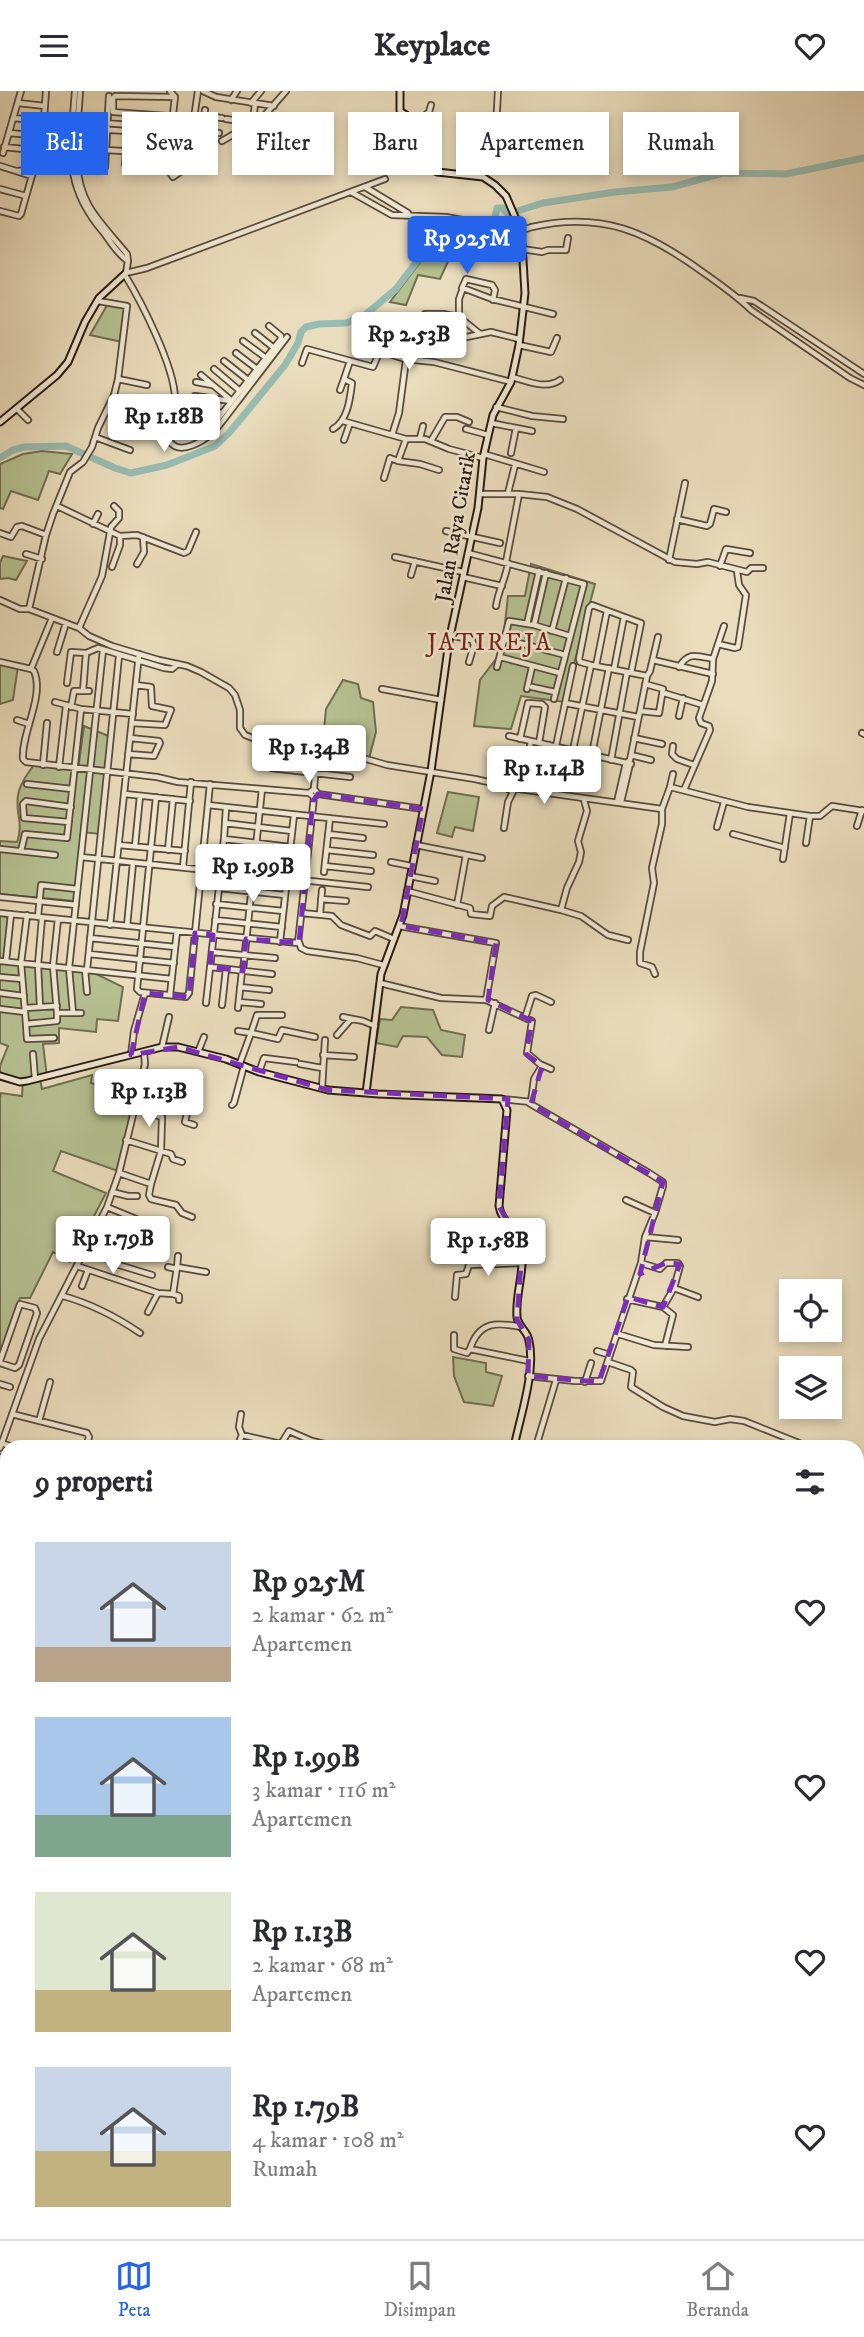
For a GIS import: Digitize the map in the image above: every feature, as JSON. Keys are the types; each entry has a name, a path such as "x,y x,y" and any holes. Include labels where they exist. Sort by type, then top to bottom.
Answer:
{"street":[{"path":"21,91 4,150 21,150"},
{"path":"45,112 46,91"},
{"path":"78,91 78,112"},
{"path":"77,112 78,91"},
{"path":"170,91 175,97 173,112"},
{"path":"231,100 237,91"},
{"path":"253,112 253,103 261,91"},
{"path":"268,112 286,91"},
{"path":"400,91 401,112"},
{"path":"497,112 498,91"},
{"path":"197,112 205,92 231,100 274,106"},
{"path":"109,96 108,124 122,125"},
{"path":"122,113 115,113 115,96 175,97"},
{"path":"18,103 45,106"},
{"path":"429,112 430,105"},
{"path":"13,118 21,119"},
{"path":"9,133 21,134"},
{"path":"222,142 232,136"},
{"path":"0,166 18,171 33,171 21,216 0,211"},
{"path":"77,175 90,207 127,254 125,274 152,327 170,376 175,398 168,431 171,443 181,448 200,442 217,428 287,337"},
{"name":"Jalan Raya Citarik","path":"366,1093 383,965 400,926 431,771 450,635 480,494 488,435 496,407 511,379 524,307 522,249 512,208 495,184 483,177 472,175"},
{"path":"0,422 57,375 68,362 97,301 125,274 211,246 385,179"},
{"path":"364,187 412,215"},
{"path":"0,189 26,196"},
{"path":"351,192 392,215 446,216 509,234 555,222 585,220 625,227 652,238 680,255 739,298 751,310 864,385"},
{"path":"522,249 542,252 566,250 568,238"},
{"path":"459,317 462,288 466,279 492,285 495,290 493,300"},
{"path":"462,288 493,300 553,314"},
{"path":"739,298 754,301 864,374"},
{"path":"29,608 46,535 70,472 84,461 92,447 118,379 127,306 97,301"},
{"path":"425,314 459,317 480,333"},
{"path":"190,436 201,437 282,337 269,326"},
{"path":"255,333 274,348"},
{"path":"402,335 427,340 457,340 480,333 498,333 551,352 557,338"},
{"path":"392,435 399,413 409,337"},
{"path":"243,341 266,358"},
{"path":"302,363 307,349 374,366 380,351 405,359 444,364 546,385 560,380"},
{"path":"236,353 257,369"},
{"path":"224,361 248,380"},
{"path":"340,390 350,361"},
{"path":"214,369 240,391"},
{"path":"201,375 232,401"},
{"path":"118,379 147,385"},
{"path":"333,429 343,421 352,384 344,379"},
{"path":"196,382 213,385"},
{"path":"195,396 232,401"},
{"path":"111,403 152,408"},
{"path":"174,406 222,413"},
{"path":"496,407 532,416 563,419"},
{"path":"17,409 28,420"},
{"path":"431,441 445,417 457,417 469,422"},
{"path":"343,421 406,439 431,441 449,449 544,472"},
{"path":"191,422 212,425"},
{"path":"344,440 349,423"},
{"path":"491,423 532,431"},
{"path":"420,439 424,426"},
{"path":"511,453 516,428"},
{"path":"466,429 488,435"},
{"path":"95,437 130,450"},
{"path":"398,461 406,439"},
{"path":"384,478 390,458 439,471"},
{"path":"508,493 515,465"},
{"path":"669,560 685,483"},
{"path":"480,494 519,493 547,497 571,506 669,560 689,564 708,562 747,572 751,568 763,568"},
{"path":"496,606 519,493"},
{"path":"57,506 120,536 132,534 184,553 188,551 196,532"},
{"path":"79,628 102,576 113,523 119,518 119,511 114,506"},
{"path":"677,519 707,526 714,509 726,512"},
{"path":"93,524 97,513"},
{"path":"0,533 11,537 18,527 22,526 46,535"},
{"path":"446,530 500,543"},
{"path":"112,567 120,545 120,536"},
{"path":"137,564 144,552 143,537"},
{"path":"720,566 726,549 750,553"},
{"path":"468,553 584,585 554,699"},
{"path":"26,554 42,559"},
{"path":"395,557 502,586"},
{"path":"411,576 415,561"},
{"path":"530,625 539,571"},
{"path":"718,644 738,647 746,595 739,585 737,571"},
{"path":"530,625 546,573"},
{"path":"552,631 566,578"},
{"path":"0,600 20,609 29,608 79,628 100,641 194,669 229,688 237,698 240,728 245,735 286,751 349,761"},
{"path":"611,759 619,713 629,672 641,625 592,605 579,661 611,669 629,672 647,676"},
{"path":"573,750 607,611"},
{"path":"592,754 624,617"},
{"path":"31,669 51,618"},
{"path":"497,667 509,621 570,636"},
{"path":"57,652 66,623"},
{"path":"684,790 710,730 709,726 699,720 713,674 713,659 724,626"},
{"path":"450,635 472,640 474,645 469,662"},
{"path":"619,802 658,637"},
{"path":"504,639 565,655"},
{"path":"67,683 71,652 86,653 95,648 169,669 178,664"},
{"path":"73,1013 69,968 103,650"},
{"path":"59,767 68,707 74,691 86,691 86,653"},
{"path":"110,925 139,654"},
{"path":"87,992 86,970 119,656"},
{"path":"679,667 689,656 713,659"},
{"path":"500,657 560,673"},
{"path":"653,660 713,674"},
{"path":"0,662 31,669 37,678 23,747 23,759 30,764 314,793 423,809"},
{"path":"556,746 573,666"},
{"path":"532,667 529,688 555,692"},
{"path":"645,684 703,705"},
{"path":"132,723 165,725 172,710 152,706 151,687 136,685"},
{"path":"382,689 441,700"},
{"path":"640,711 659,713 664,693"},
{"path":"679,716 683,698"},
{"path":"55,702 80,709 133,714"},
{"path":"520,739 528,703 538,703 545,705 539,743"},
{"path":"565,703 638,717"},
{"path":"21,851 24,834 67,838 80,709"},
{"path":"17,720 29,723"},
{"path":"43,765 47,723"},
{"path":"509,736 611,759 651,760"},
{"path":"128,754 154,756 160,743 130,738"},
{"path":"634,738 662,744"},
{"path":"525,772 531,741"},
{"path":"544,765 549,745"},
{"path":"673,746 672,753 677,759 694,765"},
{"path":"295,771 294,757 342,752 387,765 584,799 662,809"},
{"path":"317,754 299,942 301,948 307,951 357,958 383,965"},
{"path":"271,768 350,777"},
{"path":"655,974 652,967 640,963 639,960 654,883 652,868 662,824 662,809 673,774"},
{"path":"183,867 191,782"},
{"path":"156,797 137,991 186,997 189,995 210,784"},
{"path":"27,785 72,789"},
{"path":"504,828 508,802 513,792 508,786"},
{"path":"670,787 724,801 810,816 820,816 832,806 863,810 857,826"},
{"path":"261,1005 238,1005 262,789"},
{"path":"124,794 190,801"},
{"path":"135,846 140,796"},
{"path":"168,850 173,799"},
{"path":"561,910 567,888 579,862 581,852 578,841 587,811 584,799"},
{"path":"69,822 24,818 23,804 26,801 71,807"},
{"path":"716,827 724,801"},
{"path":"208,805 384,824"},
{"path":"226,808 224,856 288,865 294,815"},
{"path":"783,859 790,813"},
{"path":"806,843 810,816"},
{"path":"330,818 325,869 371,871"},
{"path":"225,823 292,831"},
{"path":"328,834 363,838"},
{"path":"733,834 785,848"},
{"path":"224,839 290,847"},
{"path":"119,845 185,851"},
{"path":"416,845 482,858"},
{"path":"0,849 55,855"},
{"path":"327,850 373,855"},
{"path":"457,905 466,855"},
{"path":"81,857 368,887"},
{"path":"391,862 411,866"},
{"path":"127,926 133,863"},
{"path":"410,876 435,881"},
{"path":"40,1007 38,965 41,885 78,889"},
{"path":"206,1003 219,888 285,895"},
{"path":"280,942 286,888"},
{"path":"320,914 322,890"},
{"path":"406,891 470,908 471,914 489,916 492,906 504,897 509,898 581,916 608,935 628,940"},
{"path":"0,897 76,905"},
{"path":"321,899 346,901"},
{"path":"216,904 284,911"},
{"path":"0,913 246,939 299,942"},
{"path":"302,913 335,918 341,925 365,935 370,936 375,931 396,939"},
{"path":"11,914 3,961 172,979"},
{"path":"27,915 21,963 27,1039 54,1038"},
{"path":"26,1024 56,1021 53,967 58,919"},
{"path":"215,920 282,927"},
{"path":"400,926 459,936 466,940 495,943 486,1000"},
{"path":"170,995 177,932"},
{"path":"90,939 175,947"},
{"path":"212,952 275,958"},
{"path":"89,954 174,963"},
{"path":"210,967 272,974"},
{"path":"222,1005 226,969"},
{"path":"0,977 22,979"},
{"path":"380,983 441,998 486,1000 525,1018 532,1022 527,1055 551,1069"},
{"path":"240,987 269,989"},
{"path":"0,993 24,996"},
{"path":"131,1055 134,1031 145,993"},
{"path":"525,1018 532,996 536,995 551,1002"},
{"path":"489,1030 495,1003"},
{"path":"0,1009 25,1010 57,1006"},
{"path":"57,1013 81,1013"},
{"path":"232,1105 257,1015 282,1015"},
{"path":"162,1047 169,1017"},
{"path":"343,1017 375,1026"},
{"path":"337,1035 352,1018"},
{"path":"238,1031 278,1039 282,1030 315,1037"},
{"path":"198,1052 204,1037"},
{"path":"322,1088 325,1040"},
{"path":"0,1076 20,1082 162,1047 178,1047 322,1088 529,1103 663,1182 662,1193 645,1237 641,1263 599,1382 528,1376"},
{"path":"3,1440 39,1339 107,1207 140,1086 145,1064 144,1052"},
{"path":"33,1054 35,1079"},
{"path":"323,1055 354,1057"},
{"path":"259,1072 264,1058 322,1068"},
{"path":"529,1103 534,1079 541,1065"},
{"path":"112,1080 140,1086 149,1093 179,1101 188,1109 195,1110"},
{"path":"502,1099 507,1110 499,1206 502,1217 521,1242 517,1320 529,1340 528,1376 515,1440"},
{"path":"134,1109 161,1116 160,1151 151,1184 151,1199 176,1206 192,1217"},
{"path":"188,1109 184,1121 194,1125"},
{"path":"126,1140 171,1154 176,1161 182,1162"},
{"path":"118,1173 151,1184"},
{"path":"112,1192 137,1196"},
{"path":"626,1200 655,1213"},
{"path":"107,1207 158,1228"},
{"path":"96,1227 134,1241 149,1250"},
{"path":"645,1237 678,1240"},
{"path":"86,1249 119,1265 152,1275"},
{"path":"173,1294 178,1256"},
{"path":"455,1297 457,1275 466,1274 469,1265 522,1263"},
{"path":"641,1263 660,1269 666,1263 680,1264 674,1288 663,1307"},
{"path":"77,1266 158,1293 173,1294 178,1296 179,1300"},
{"path":"168,1267 206,1272"},
{"path":"82,1286 88,1270"},
{"path":"674,1288 698,1297"},
{"path":"148,1312 158,1293"},
{"path":"63,1296 96,1306 139,1333"},
{"path":"627,1299 663,1307 673,1315 665,1346"},
{"path":"20,1304 35,1308 37,1311 19,1365 15,1368 0,1362 20,1304"},
{"path":"454,1335 455,1351 467,1353 474,1339 495,1322 521,1327"},
{"path":"618,1334 640,1342 688,1347"},
{"path":"470,1349 529,1361"},
{"path":"597,1351 610,1355"},
{"path":"608,1362 631,1370 631,1387 683,1416 715,1422 730,1419 744,1422 791,1440"},
{"path":"585,1382 591,1363"},
{"path":"538,1440 556,1380"},
{"path":"39,1421 50,1382"},
{"path":"0,1384 10,1387"},
{"path":"12,1414 87,1433 86,1440"},
{"path":"240,1440 241,1414"},
{"path":"283,1440 289,1431 310,1440"},
{"path":"242,1435 264,1440"}],"highlighted area":[{"path":"318,794 423,809 401,926 496,943 488,1000 532,1021 526,1054 542,1066 531,1104 663,1182 640,1274 666,1263 680,1264 663,1307 628,1297 599,1382 528,1376 529,1340 517,1320 522,1248 499,1206 508,1099 328,1090 178,1047 131,1055 145,993 189,997 195,933 213,935 210,967 243,971 246,939 299,943 313,801"}],"green space":[{"path":"436,241 479,245 475,257 450,257 440,279 418,275 406,305 390,302"},
{"path":"110,300 129,305 122,342 90,335"},
{"path":"42,451 72,454 60,474 49,471 38,500 11,491 3,509 0,508 0,464 23,454"},
{"path":"3,556 27,561 16,580 0,579"},
{"path":"531,564 595,584 564,702 521,696 511,729 474,726 480,680 502,651 508,596 525,596"},
{"path":"0,662 18,666 13,700 0,704"},
{"path":"343,680 358,684 361,698 373,702 376,732 368,762 322,750 326,709"},
{"path":"84,726 111,737 101,834 81,832 74,901 0,894 0,841 17,842 20,830 17,802 26,776 34,765 78,770"},
{"path":"448,792 479,797 473,831 455,827 452,837 437,833"},
{"path":"0,916 9,917 5,962 88,970 123,987 118,1021 97,1019 96,1032 59,1028 59,1043 43,1044 47,1077 40,1079 42,1089 92,1075 91,1083 137,1096 118,1171 61,1151 53,1171 106,1193 70,1262 53,1252 30,1298 20,1298 0,1353 0,1098 1,1093 22,1096 23,1079 0,1076 0,1066 8,1046 0,1043"},
{"path":"401,1007 433,1010 441,1030 465,1035 462,1057 442,1055 427,1037 403,1036 397,1047 376,1043 380,1019 392,1020"},
{"path":"453,1357 486,1363 486,1372 502,1376 493,1406 464,1402 454,1376"}],"waterway":[{"path":"0,458 24,447 66,446 131,473 167,465 215,446 285,365 306,327 346,323 364,316 396,289 433,240 441,237 467,238 480,233 493,226 497,208 502,208 508,214 543,203 672,187 723,173 786,174 864,158"}],"district":[{"name":"JATIREJA","path":"490,642"}]}
